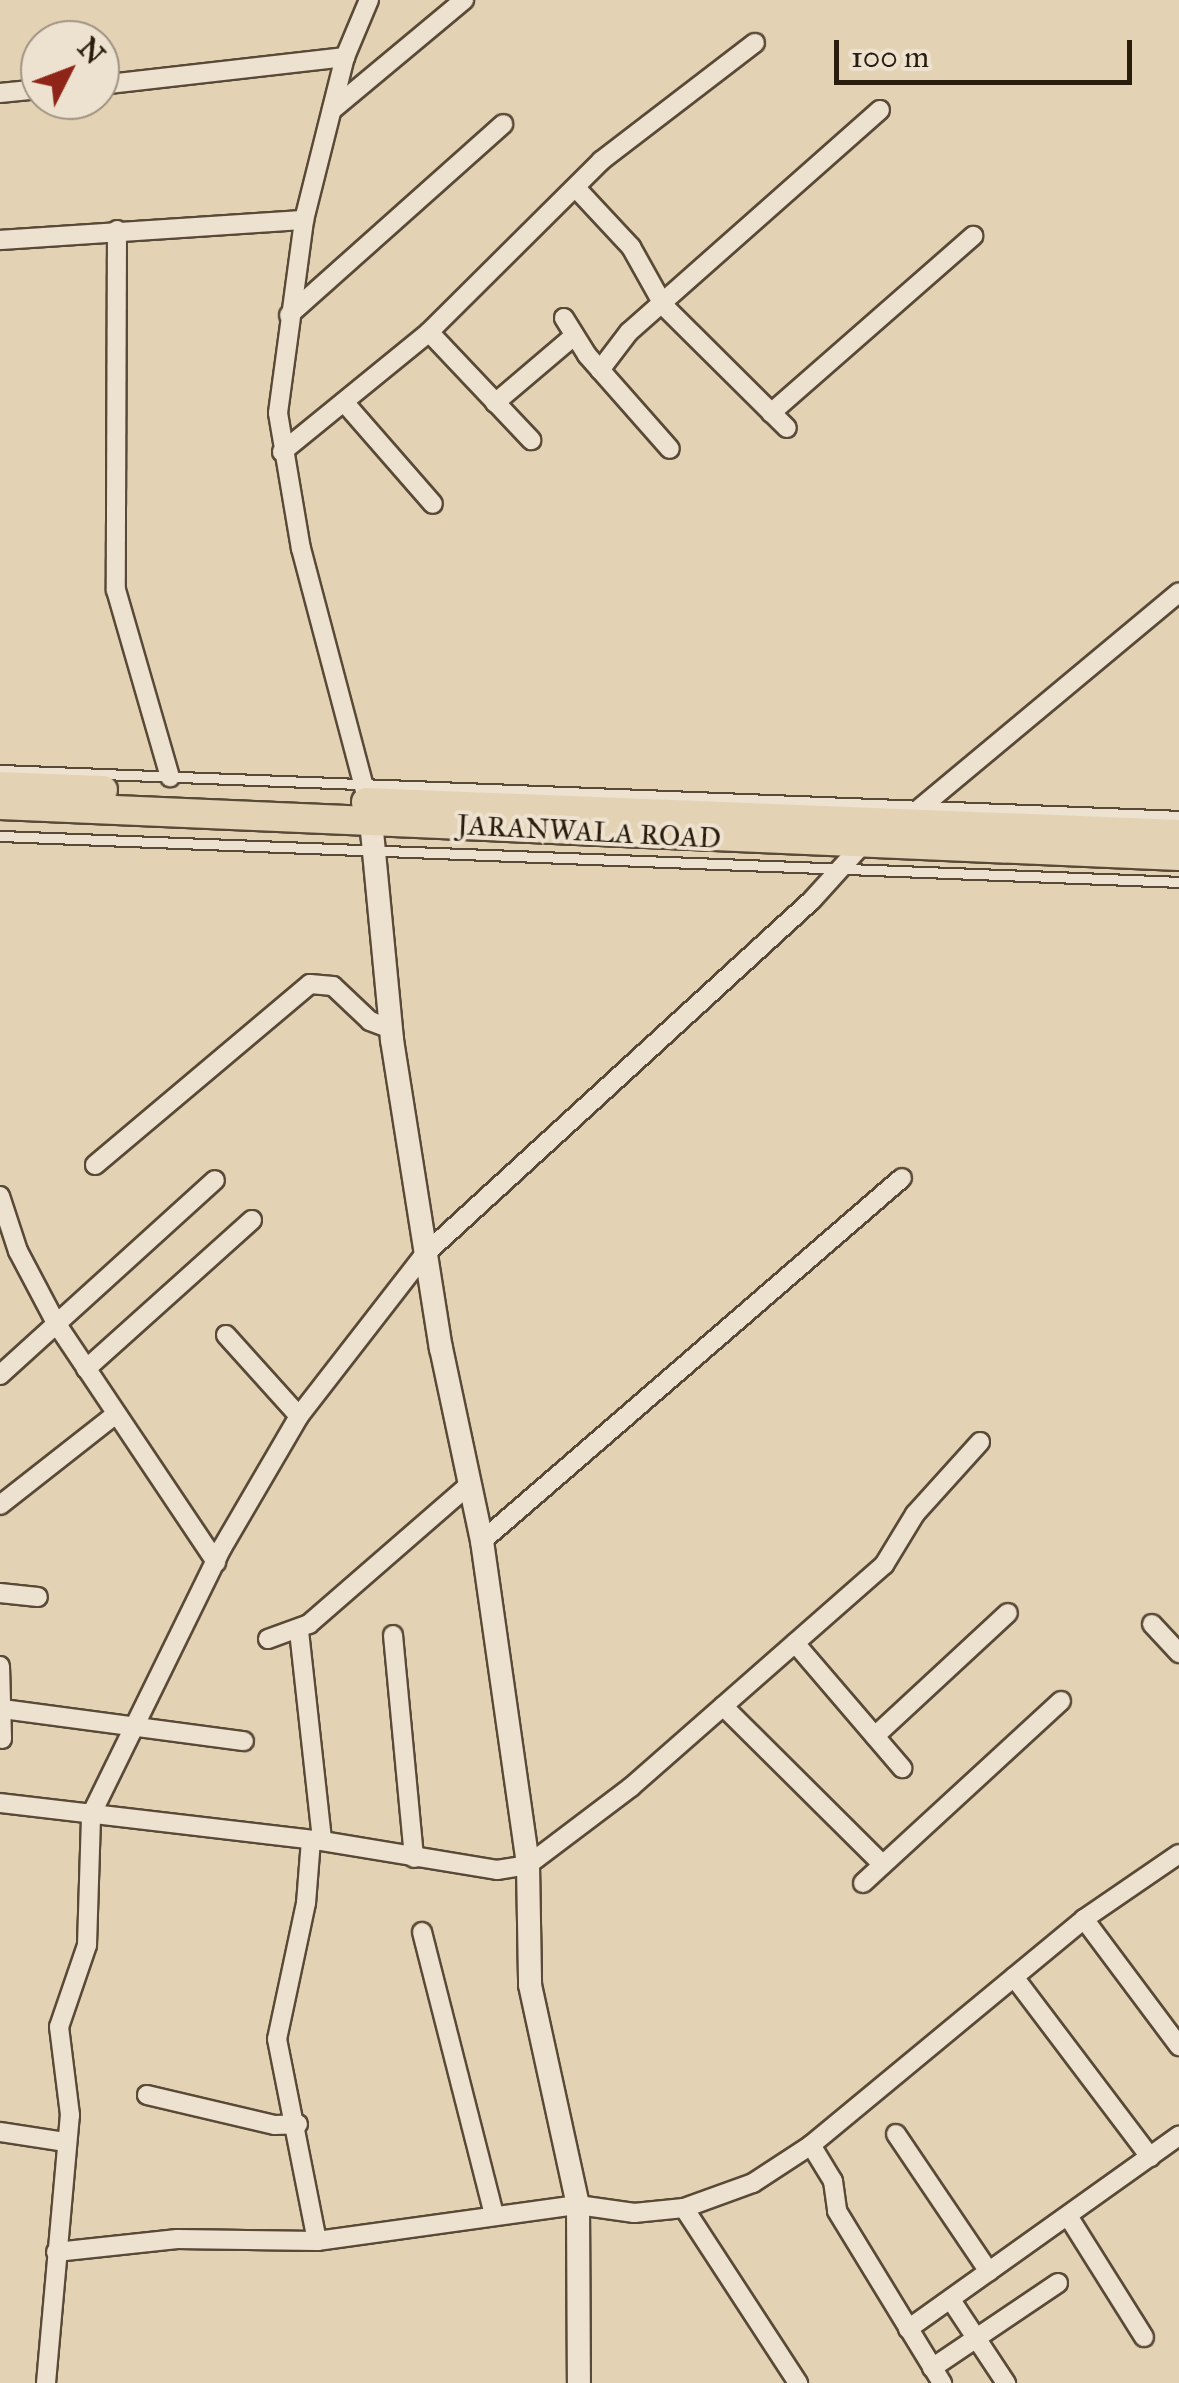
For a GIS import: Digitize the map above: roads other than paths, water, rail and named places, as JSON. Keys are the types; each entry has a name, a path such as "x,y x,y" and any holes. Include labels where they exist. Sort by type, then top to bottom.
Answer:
{"main road":[{"name":"JARANWALA ROAD","path":"0,786 368,802 911,815 1179,834"},
{"name":"JARANWALA ROAD","path":"0,805 368,802 861,846 1179,856"}],"street":[{"path":"369,0 345,57 304,220 288,314 278,413 300,549 368,802 390,1029 424,1255 482,1540 528,1865 530,1985 578,2206 580,2383"},
{"path":"332,110 464,0"},
{"path":"282,452 429,332 601,161 755,43"},
{"path":"120,82 345,57"},
{"path":"600,370 629,332 664,306 880,110"},
{"path":"288,314 503,124"},
{"path":"576,188 631,248 664,306 786,428"},
{"path":"0,240 304,220"},
{"path":"118,230 116,590 170,777"},
{"path":"771,412 973,236"},
{"path":"564,318 600,370 670,448"},
{"path":"429,332 530,440"},
{"path":"495,403 574,336"},
{"path":"344,402 433,504"},
{"path":"911,815 1179,592"},
{"path":"46,2383 64,2142 70,2116 59,2027 86,1944 91,1816 216,1562 299,1416 424,1255 842,869 861,846"},
{"path":"95,1165 310,984 334,986 353,1008 390,1029"},
{"path":"482,1540 902,1178"},
{"path":"0,1375 215,1180"},
{"path":"1,1206 56,1323 216,1562"},
{"path":"86,1369 252,1220"},
{"path":"226,1335 299,1416"},
{"path":"0,1505 116,1414"},
{"path":"0,1803 316,1841 497,1870 528,1865 723,1706 884,1565 916,1514 980,1442"},
{"path":"268,1639 298,1631 469,1485"},
{"path":"0,1594 38,1597"},
{"path":"875,1736 1008,1613"},
{"path":"1152,1624 1179,1653"},
{"path":"298,1631 316,1841 277,2039 298,2124 317,2241"},
{"path":"393,1636 414,1858"},
{"path":"795,1643 902,1768"},
{"path":"0,1666 2,1739"},
{"path":"863,1882 1061,1701"},
{"path":"723,1706 882,1864"},
{"path":"3,1709 244,1741"},
{"path":"56,2252 177,2239 317,2241 494,2214 578,2206 634,2213 684,2208 753,2183 811,2145 1084,1919 1179,1854"},
{"path":"1084,1919 1179,2046"},
{"path":"422,1932 494,2214"},
{"path":"1014,1977 1150,2157"},
{"path":"147,2095 275,2126 298,2124"},
{"path":"0,2132 64,2142"},
{"path":"896,2134 989,2272"},
{"path":"908,2329 1179,2136"},
{"path":"811,2145 833,2181 837,2211 937,2375 977,2338 1058,2283"},
{"path":"684,2208 798,2383"},
{"path":"1068,2216 1144,2337"},
{"path":"951,2300 1006,2383"}],"lane":[{"path":"0,770 170,777 368,802"},
{"path":"911,815 1179,816"},
{"path":"0,836 1179,882"}]}
